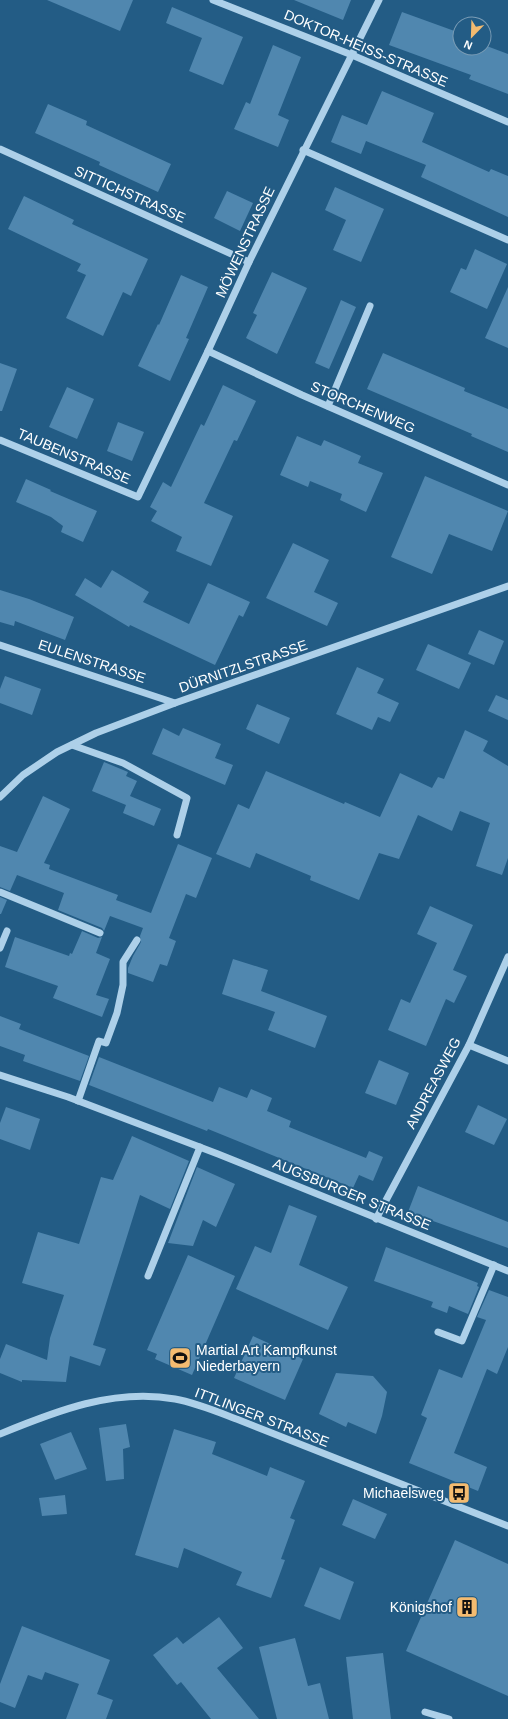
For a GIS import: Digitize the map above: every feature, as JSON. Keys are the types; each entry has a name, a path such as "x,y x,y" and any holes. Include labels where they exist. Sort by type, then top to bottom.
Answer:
{"street":[{"name":"DOKTOR-HEISS-STRASSE","path":"213,0 352,55 508,122"},
{"name":"MÖWENSTRASSE","path":"138,497 303,150 379,0"},
{"name":"SITTICHSTRASSE","path":"0,149 249,262"},
{"path":"303,150 508,240"},
{"path":"328,406 370,306"},
{"name":"STORCHENWEG","path":"208,351 508,486"},
{"name":"TAUBENSTRASSE","path":"0,440 138,497"},
{"name":"DÜRNITZLSTRASSE","path":"0,797 23,775 57,752 96,733 175,703 508,586"},
{"name":"EULENSTRASSE","path":"0,645 175,703"},
{"path":"72,745 123,763 187,798 177,835"},
{"path":"0,892 100,933"},
{"path":"0,948 7,931"},
{"path":"78,1101 99,1041 106,1043 117,1013 123,985 124,962 137,940"},
{"name":"ANDREASWEG","path":"376,1219 469,1045 508,957"},
{"path":"469,1045 508,1061"},
{"name":"AUGSBURGER STRASSE","path":"0,1075 78,1101 200,1147 508,1271"},
{"path":"148,1276 200,1147"},
{"path":"438,1332 462,1341 494,1265"},
{"name":"ITTLINGER STRASSE","path":"0,1434 58,1411 108,1398 150,1397 174,1399 202,1406 239,1420 508,1526"},
{"path":"425,1712 449,1719"}],"building":[{"path":"47,0 133,0 120,31"},
{"path":"294,0 351,0 343,20"},
{"path":"172,7 243,37 223,85 189,71 202,38 166,23"},
{"path":"402,12 452,30 452,56 492,56 492,48 508,54 508,94 469,79 471,75 389,45"},
{"path":"273,45 301,57 278,115 289,120 278,147 234,129 246,102 250,104"},
{"path":"382,91 434,113 422,142 489,172 491,169 508,176 508,217 421,177 426,165 366,141 361,154 331,142 342,115 367,125"},
{"path":"48,104 87,121 86,125 171,164 158,192 99,165 100,162 35,133"},
{"path":"335,187 384,209 361,262 333,250 346,220 325,210"},
{"path":"227,191 253,203 240,231 214,218"},
{"path":"24,196 74,220 72,224 148,259 131,296 123,292 103,336 66,318 86,275 77,271 81,264 8,229"},
{"path":"475,249 507,264 487,309 450,292 461,268 466,270"},
{"path":"272,272 307,288 277,354 246,338 257,315 253,313"},
{"path":"181,275 208,287 186,338 189,339 170,381 138,366 158,324 159,325"},
{"path":"508,287 508,348 485,338"},
{"path":"341,300 356,307 329,369 315,363"},
{"path":"383,353 465,388 464,391 508,409 508,452 471,436 472,434 367,389"},
{"path":"0,363 17,369 2,411 0,411"},
{"path":"223,385 256,401 237,441 234,440 204,503 233,516 211,566 176,551 182,537 151,521 157,511 150,507 163,482 171,487 201,424 204,426"},
{"path":"67,387 94,399 77,439 49,427"},
{"path":"118,422 144,432 132,461 107,451"},
{"path":"297,436 321,446 324,440 361,456 358,463 383,473 366,512 340,500 342,494 310,481 308,487 280,475"},
{"path":"425,476 508,511 492,551 449,534 432,574 391,557"},
{"path":"26,479 97,511 83,542 61,532 63,526 51,517 16,502"},
{"path":"293,543 329,560 314,592 338,603 327,626 266,598"},
{"path":"112,570 149,592 143,602 189,624 208,583 250,602 243,617 239,615 215,665 130,625 129,627 75,595 85,578 101,588"},
{"path":"0,590 29,599 74,617 65,640 15,621 14,626 0,622"},
{"path":"479,630 504,641 494,665 468,654"},
{"path":"428,644 471,663 459,689 416,670"},
{"path":"357,667 384,679 377,693 399,703 390,722 378,717 372,730 336,714"},
{"path":"5,676 41,689 32,715 0,703 0,689"},
{"path":"496,695 508,700 508,720 488,711"},
{"path":"257,704 290,718 279,744 246,729"},
{"path":"163,728 179,736 183,728 221,744 215,758 233,765 225,785 152,754"},
{"path":"465,730 488,741 483,751 508,766 508,858 502,875 476,866 490,823 460,811 452,831 418,815 399,859 379,853 359,900 310,880 311,876 256,853 250,868 216,854 238,804 249,809 266,771 344,804 345,802 380,817 400,773 432,788 438,777 444,779"},
{"path":"104,762 128,772 126,776 137,781 130,796 161,809 154,826 123,813 126,805 92,791"},
{"path":"43,796 70,809 44,863 50,865 49,869 118,895 116,900 151,913 178,844 212,858 196,898 186,894 169,938 176,941 167,966 160,964 153,982 128,973 128,968 133,956 141,942 140,936 143,928 110,916 104,931 102,928 58,910 64,893 17,875 10,891 0,887 0,846 17,852"},
{"path":"0,897 7,900 1,914 0,914"},
{"path":"430,906 473,925 453,970 467,976 454,1003 446,999 426,1046 388,1030 401,999 410,1003 437,943 417,934"},
{"path":"82,931 98,938 102,937 96,953 110,959 96,995 109,999 102,1017 53,998 58,986 5,967 15,937 69,956 70,953 72,954"},
{"path":"233,959 268,970 261,991 327,1016 315,1048 268,1030 275,1012 222,994"},
{"path":"0,1016 21,1024 19,1029 89,1056 80,1081 23,1061 25,1055 0,1046"},
{"path":"99,1057 213,1102 219,1087 247,1098 251,1089 272,1098 267,1111 291,1121 289,1127 366,1158 369,1151 383,1157 373,1181 359,1175 353,1188 208,1129 207,1131 89,1085"},
{"path":"379,1060 409,1073 396,1105 365,1093"},
{"path":"478,1105 507,1119 494,1145 465,1132"},
{"path":"6,1107 40,1119 30,1150 0,1139 0,1123"},
{"path":"132,1136 189,1161 170,1209 140,1195 93,1345 106,1349 100,1366 70,1356 66,1382 22,1380 22,1382 0,1373 0,1359 6,1344 47,1360 50,1338 64,1295 22,1283 38,1232 79,1244 101,1177 113,1180"},
{"path":"197,1167 235,1184 216,1227 203,1220 193,1246 168,1243"},
{"path":"418,1186 508,1222 508,1248 408,1212"},
{"path":"289,1205 317,1216 299,1265 348,1287 328,1330 236,1289 255,1246 271,1253"},
{"path":"386,1247 478,1283 477,1286 479,1287 468,1314 449,1306 447,1313 431,1307 433,1302 374,1281"},
{"path":"188,1255 235,1276 192,1375 155,1359 157,1354 147,1350"},
{"path":"489,1290 508,1297 508,1347 497,1374 487,1369 454,1453 487,1467 478,1491 409,1463 427,1418 421,1415 439,1369 462,1378 486,1320 477,1317"},
{"path":"253,1336 303,1359 285,1400 234,1378"},
{"path":"336,1373 373,1376 387,1392 382,1416 376,1434 348,1422 346,1427 319,1414"},
{"path":"126,1424 130,1447 123,1449 124,1479 106,1481 99,1428"},
{"path":"174,1429 216,1442 212,1454 267,1476 270,1467 305,1481 290,1518 295,1520 281,1559 285,1560 271,1598 236,1585 242,1572 184,1548 178,1568 135,1555"},
{"path":"71,1432 87,1469 55,1480 40,1444"},
{"path":"65,1495 67,1514 42,1516 39,1498"},
{"path":"353,1499 387,1514 375,1539 342,1525"},
{"name":"Königshof","path":"455,1540 508,1564 508,1696 406,1651"},
{"path":"320,1567 354,1582 340,1620 304,1606"},
{"path":"219,1617 243,1648 217,1668 259,1719 211,1719 181,1682 177,1685 153,1655 177,1637 183,1644"},
{"path":"22,1626 110,1660 97,1694 113,1700 106,1719 66,1719 79,1684 45,1672 42,1680 28,1675 15,1708 0,1702 0,1684"},
{"path":"295,1638 308,1686 320,1683 329,1719 277,1719 259,1647"},
{"path":"383,1653 391,1719 353,1719 346,1657"}],"place":[{"name":"Martial Art Kampfkunst Niederbayern","path":"180,1358"},
{"name":"Michaelsweg","path":"459,1493"},
{"name":"Königshof","path":"467,1607"}]}
